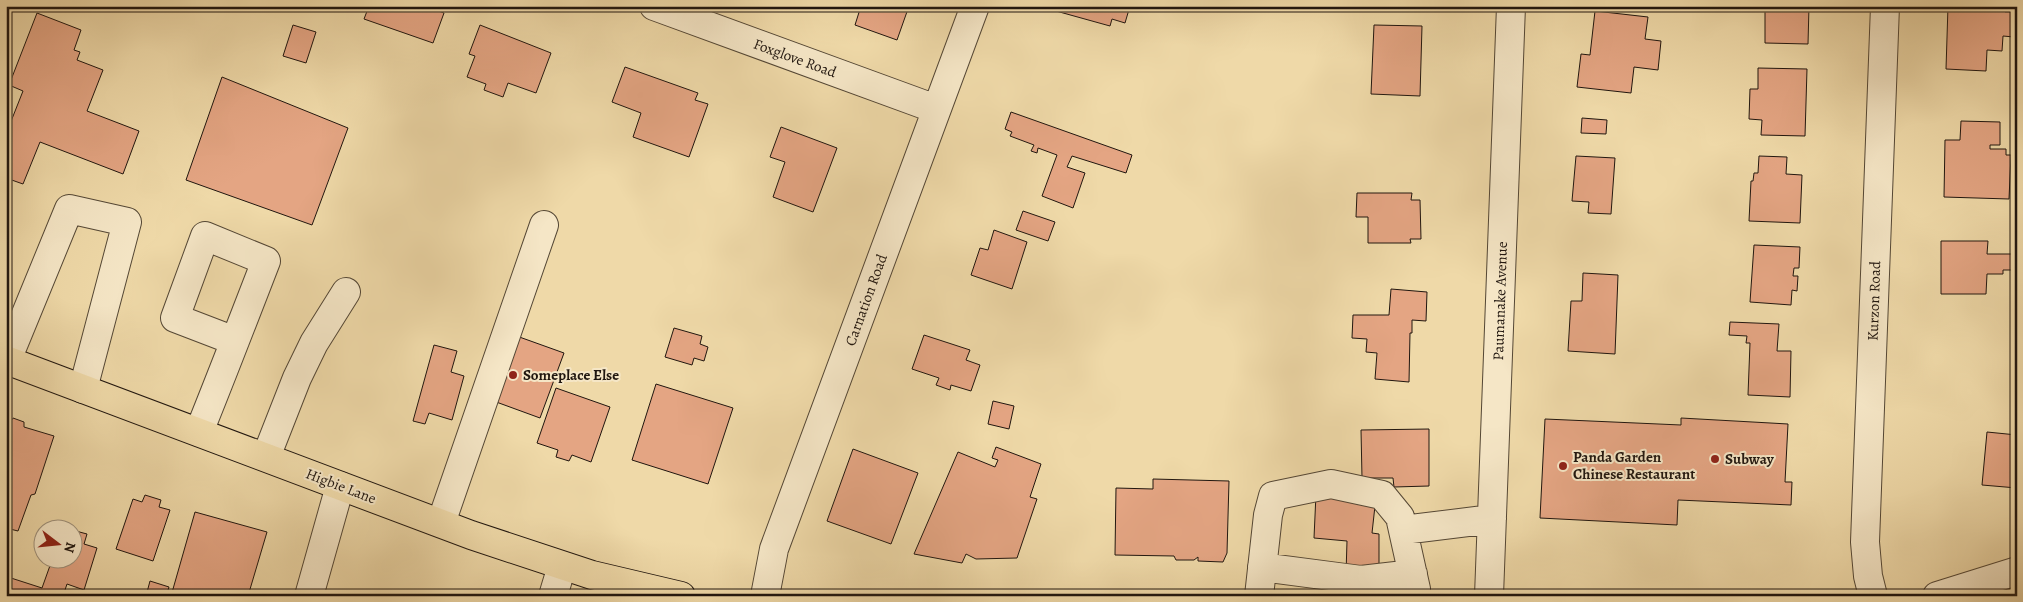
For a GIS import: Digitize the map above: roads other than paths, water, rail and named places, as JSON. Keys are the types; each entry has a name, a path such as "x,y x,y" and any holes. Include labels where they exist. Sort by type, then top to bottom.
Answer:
{"main road":[{"name":"Higbie Lane","path":"7,360 340,486 562,566 681,596"}],"street":[{"name":"Foxglove Road","path":"654,6 936,109"},
{"name":"Carnation Road","path":"765,596 774,549 975,6"},
{"name":"Paumanake Avenue","path":"1489,596 1511,6"},
{"name":"Kurzon Road","path":"1873,596 1868,576 1865,542 1885,6"},
{"path":"7,360 69,209 127,222 83,389"},
{"path":"441,523 544,225"},
{"path":"266,458 297,378 314,343 346,292"},
{"path":"199,432 235,340"},
{"path":"1259,596 1262,567 1268,515 1273,496 1331,484 1382,495 1400,517 1414,585 1262,567"},
{"path":"309,596 340,486"},
{"path":"1403,530 1492,519"},
{"path":"554,596 562,566"},
{"path":"1937,596 2017,570"}],"place":[{"name":"Someplace Else","path":"513,375"},
{"name":"Subway","path":"1715,459"},
{"name":"Panda Garden Chinese Restaurant","path":"1563,466"}]}
